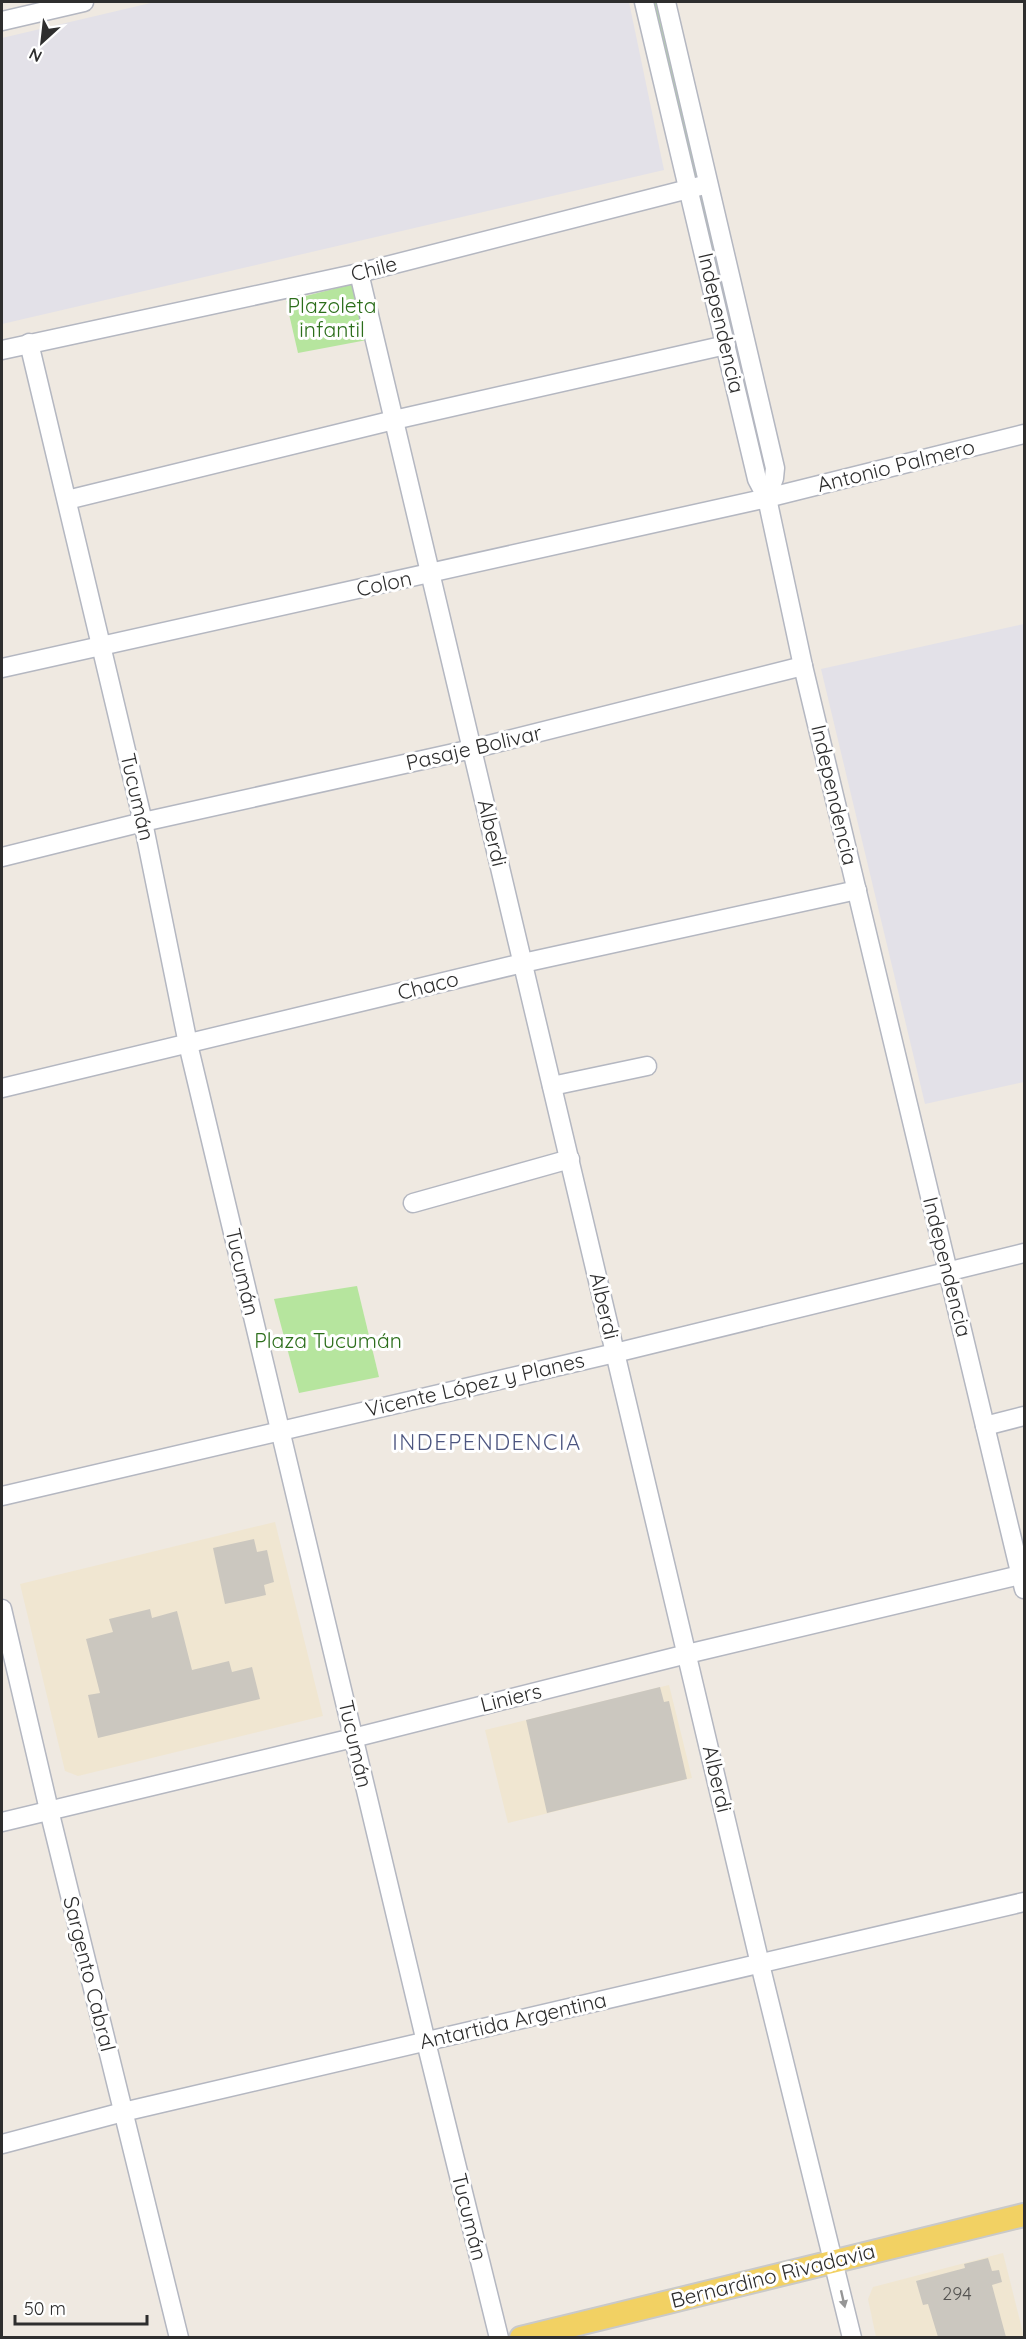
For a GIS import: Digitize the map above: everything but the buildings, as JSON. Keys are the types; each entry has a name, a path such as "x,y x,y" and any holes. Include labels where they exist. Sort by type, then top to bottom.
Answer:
{"main road":[{"name":"Bernardino Rivadavia","path":"521,2337 1024,2215"}],"street":[{"path":"2,21 84,2"},
{"name":"Independencia","path":"644,2 757,479 767,498 803,666 1023,1579"},
{"path":"666,2 775,468 767,498"},
{"name":"Chile","path":"2,350 359,273 708,184"},
{"name":"Alberdi","path":"359,273 760,1964 852,2337"},
{"name":"Tucumán","path":"29,343 143,822 188,1044 426,2042 499,2337"},
{"path":"67,500 394,420 726,345"},
{"name":"Antonio Palmero","path":"767,498 1024,434"},
{"name":"Colon","path":"2,668 767,498"},
{"name":"Pasaje Bolivar","path":"2,857 143,822 472,749 803,666"},
{"name":"Chaco","path":"2,1088 523,963 857,890"},
{"path":"552,1086 647,1066"},
{"path":"413,1203 570,1159"},
{"name":"Vicente López y Planes","path":"2,1496 615,1353 1024,1253"},
{"path":"985,1426 1024,1416"},
{"name":"Liniers","path":"2,1822 353,1738 687,1654 1023,1579"},
{"name":"Sargento Cabral","path":"2,1609 49,1810 179,2337"},
{"name":"Antartida Argentina","path":"2,2144 123,2112 1024,1902"}],"shaded area":[{"path":"155,2 629,2 664,170 2,324 2,38"},
{"path":"1024,624 1024,1082 925,1104 821,669"},
{"path":"275,1522 323,1716 78,1776 65,1771 20,1584"},
{"path":"669,1685 692,1778 508,1823 485,1730"},
{"path":"1003,2253 1024,2337 876,2337 868,2299 873,2287"}],"green space":[{"path":"649,2 658,2 770,468 765,480"},
{"name":"Plazoleta infantil","path":"353,284 367,340 298,353 286,301"},
{"name":"Plaza Tucumán","path":"357,1286 379,1377 299,1393 274,1299"}],"district":[{"name":"INDEPENDENCIA","path":"487,1442"}]}
